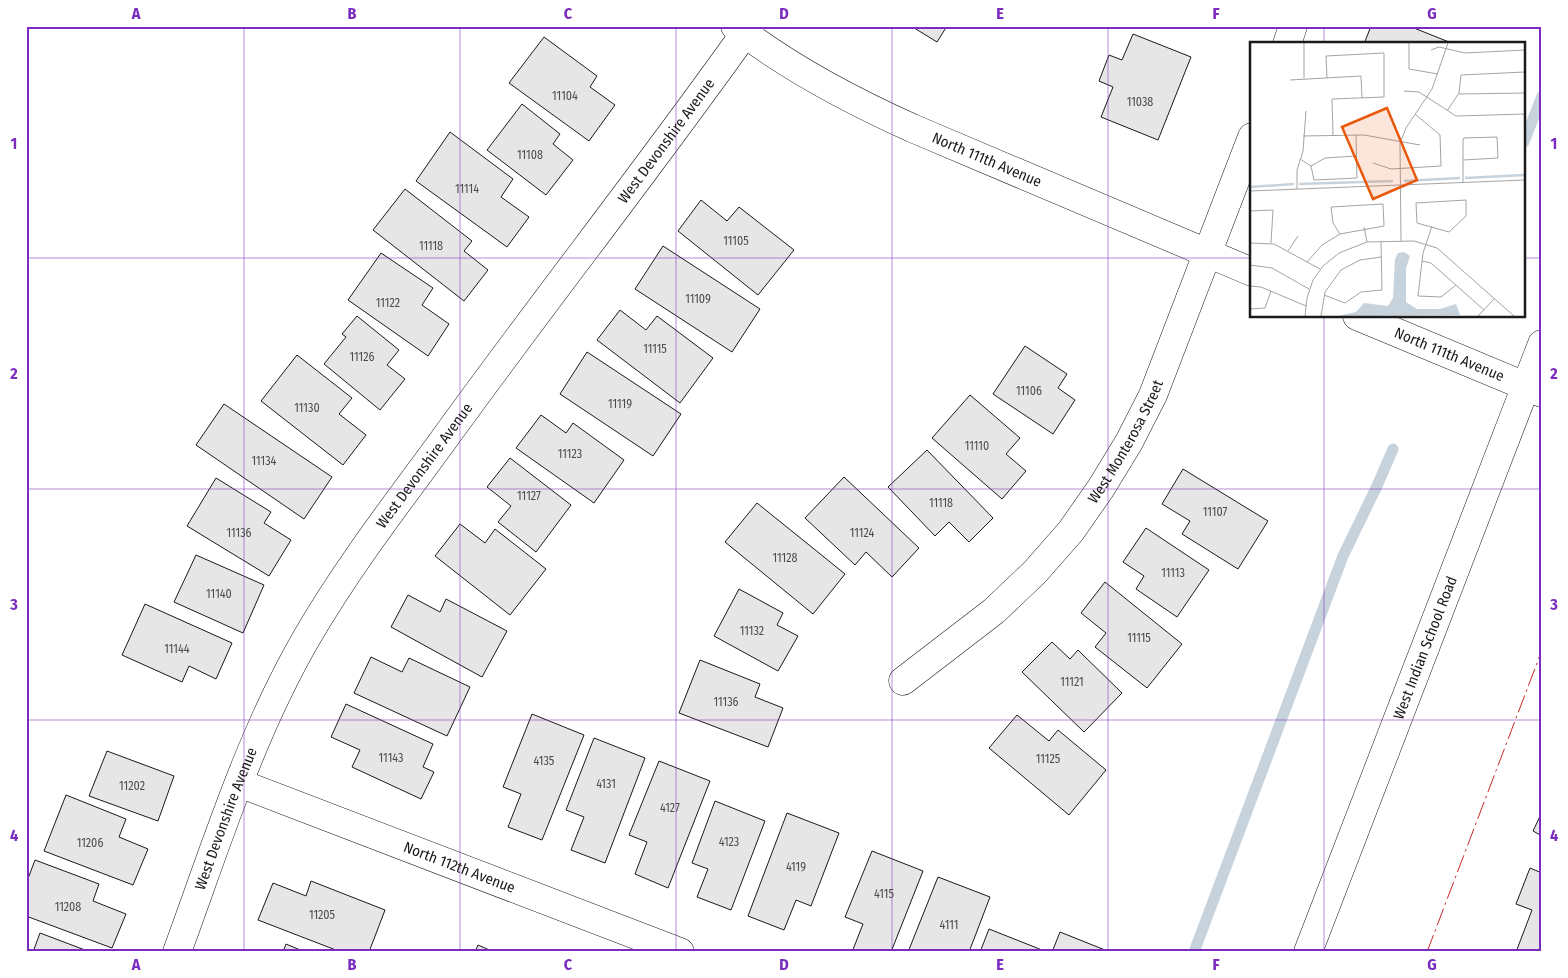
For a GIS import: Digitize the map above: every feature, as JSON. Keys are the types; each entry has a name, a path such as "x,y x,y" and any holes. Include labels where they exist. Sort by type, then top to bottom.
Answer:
{"street":[{"path":"1288,42 1293,26"},
{"name":"North 111th Avenue","path":"743,29 814,79 862,105 1250,271"},
{"name":"West Devonshire Avenue","path":"177,952 239,783 269,713 306,638 345,575 743,29"},
{"name":"West Monterosa Street","path":"903,681 994,611 1036,572 1071,531 1101,488 1129,442 1153,395 1250,142"},
{"name":"North 111th Avenue","path":"1362,318 1534,390"},
{"name":"West Indian School Road","path":"1308,952 1534,390 1542,344"},
{"name":"North 112th Avenue","path":"239,783 646,946 680,952"}],"building":[{"path":"911,26 947,26 937,42"},
{"path":"1371,26 1409,26 1449,42 1365,42"},
{"path":"1133,34 1191,57 1158,140 1101,117 1113,87 1099,81 1109,55 1122,60"},
{"path":"544,37 597,76 590,87 615,105 589,141 509,83"},
{"path":"522,104 560,134 553,144 573,160 546,195 487,150"},
{"path":"450,132 513,179 501,197 529,217 507,247 416,181"},
{"path":"405,189 472,241 464,251 488,270 464,301 373,230"},
{"path":"701,200 727,221 739,207 794,250 758,295 678,231"},
{"path":"663,246 760,309 732,352 635,289"},
{"path":"381,253 433,288 422,305 449,324 428,356 348,300"},
{"path":"620,310 646,330 657,316 713,358 680,403 597,340"},
{"path":"357,316 399,350 387,365 405,379 380,410 324,364 346,337 342,334"},
{"path":"1025,346 1067,374 1058,388 1075,400 1053,434 993,394"},
{"path":"587,352 681,414 653,456 560,394"},
{"path":"297,355 352,398 339,414 366,435 343,465 261,401"},
{"path":"970,395 1020,438 1006,454 1026,471 1002,499 932,438"},
{"path":"224,404 332,477 304,519 196,445"},
{"path":"541,415 566,433 573,423 624,460 594,503 516,448"},
{"path":"927,450 993,518 969,542 949,522 935,536 888,487"},
{"path":"510,458 571,505 536,552 498,522 511,506 487,487"},
{"path":"1183,469 1268,521 1238,569 1182,534 1190,521 1162,504"},
{"path":"844,477 919,548 892,577 866,552 855,565 805,518"},
{"path":"216,478 271,512 264,523 291,540 269,576 187,526"},
{"path":"757,503 845,574 813,614 725,542"},
{"path":"460,524 485,543 495,529 546,569 510,615 435,556"},
{"path":"1146,528 1209,570 1177,617 1136,589 1144,576 1123,562"},
{"path":"196,555 264,585 243,633 174,602"},
{"path":"1105,582 1182,644 1147,688 1095,647 1106,633 1081,613"},
{"path":"739,589 783,613 777,625 798,636 778,671 714,636"},
{"path":"408,595 440,612 446,599 507,631 482,677 391,627"},
{"path":"145,604 232,643 216,679 189,666 182,682 122,655"},
{"path":"1052,642 1070,659 1078,650 1122,693 1084,732 1022,672"},
{"path":"371,657 402,672 409,658 470,687 447,736 354,693"},
{"path":"700,660 760,684 755,697 783,708 768,747 679,713"},
{"path":"346,704 433,744 423,767 434,772 421,799 352,767 360,750 331,737"},
{"path":"532,714 584,735 542,840 508,827 521,794 503,787"},
{"path":"1017,715 1049,741 1058,730 1106,770 1069,815 989,748"},
{"path":"594,738 645,758 605,863 571,850 584,817 566,810"},
{"path":"107,751 174,776 158,821 89,796"},
{"path":"659,761 710,781 668,888 635,874 647,842 629,835"},
{"path":"66,795 126,819 119,837 148,849 133,885 44,851"},
{"path":"715,801 765,821 731,910 697,897 708,869 692,863"},
{"path":"1542,812 1542,836 1533,831"},
{"path":"787,813 839,833 811,906 796,900 784,930 748,916"},
{"path":"872,851 923,871 891,952 852,952 863,924 845,917"},
{"path":"35,860 99,884 93,901 126,914 112,948 26,916 26,884"},
{"path":"1530,868 1542,873 1542,952 1516,952 1532,910 1516,904"},
{"path":"938,877 990,897 969,952 908,952"},
{"path":"311,881 385,910 369,952 341,952 258,920 273,883 306,896"},
{"path":"989,929 1042,950 1042,952 980,952"},
{"path":"1060,932 1110,952 1052,952"},
{"path":"40,933 85,950 84,952 33,952"},
{"path":"286,944 305,952 283,952"},
{"path":"478,945 494,952 475,952"}],"waterway":[{"path":"1526,137 1542,96"},
{"path":"1194,952 1343,556 1393,449"}],"power":[{"path":"1427,952 1542,650"}]}
